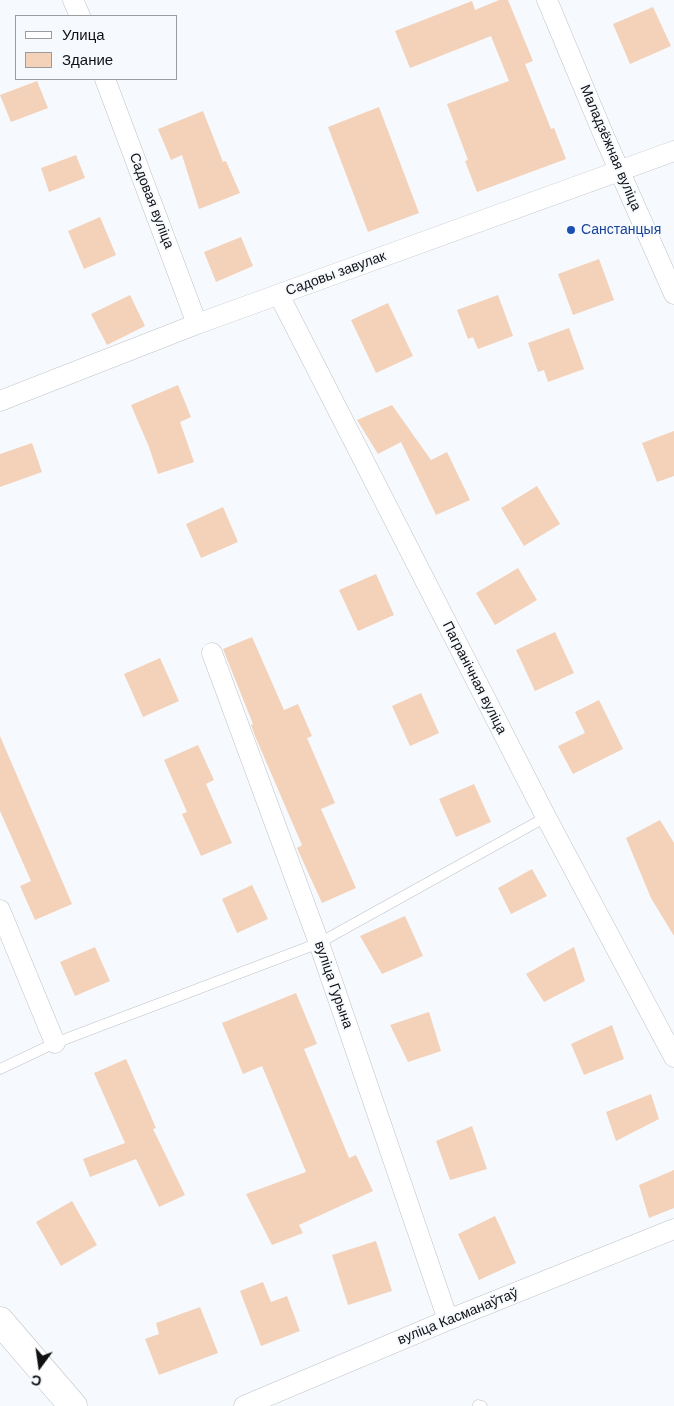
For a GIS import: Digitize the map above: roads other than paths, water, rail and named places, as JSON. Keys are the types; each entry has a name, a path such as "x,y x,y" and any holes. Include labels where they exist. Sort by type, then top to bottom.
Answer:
{"street":[{"path":"73,0 80,15"},
{"name":"Маладзёжная вуліца","path":"547,0 674,294"},
{"name":"Садовая вуліца","path":"105,80 197,324"},
{"name":"Садовы завулак","path":"0,401 197,324 279,296 674,151"},
{"name":"Пагранічная вуліца","path":"279,296 546,817 674,1057"},
{"name":"вуліца Гурына","path":"212,654 319,943 448,1320"},
{"path":"0,910 55,1043"},
{"name":"вуліца Касманаўтаў","path":"244,1406 448,1320 674,1230"},
{"path":"0,1321 73,1406"}],"lane":[{"path":"0,1069 55,1043 319,943 546,817"}],"place":[{"name":"Санстанцыя","path":"571,230"}]}
